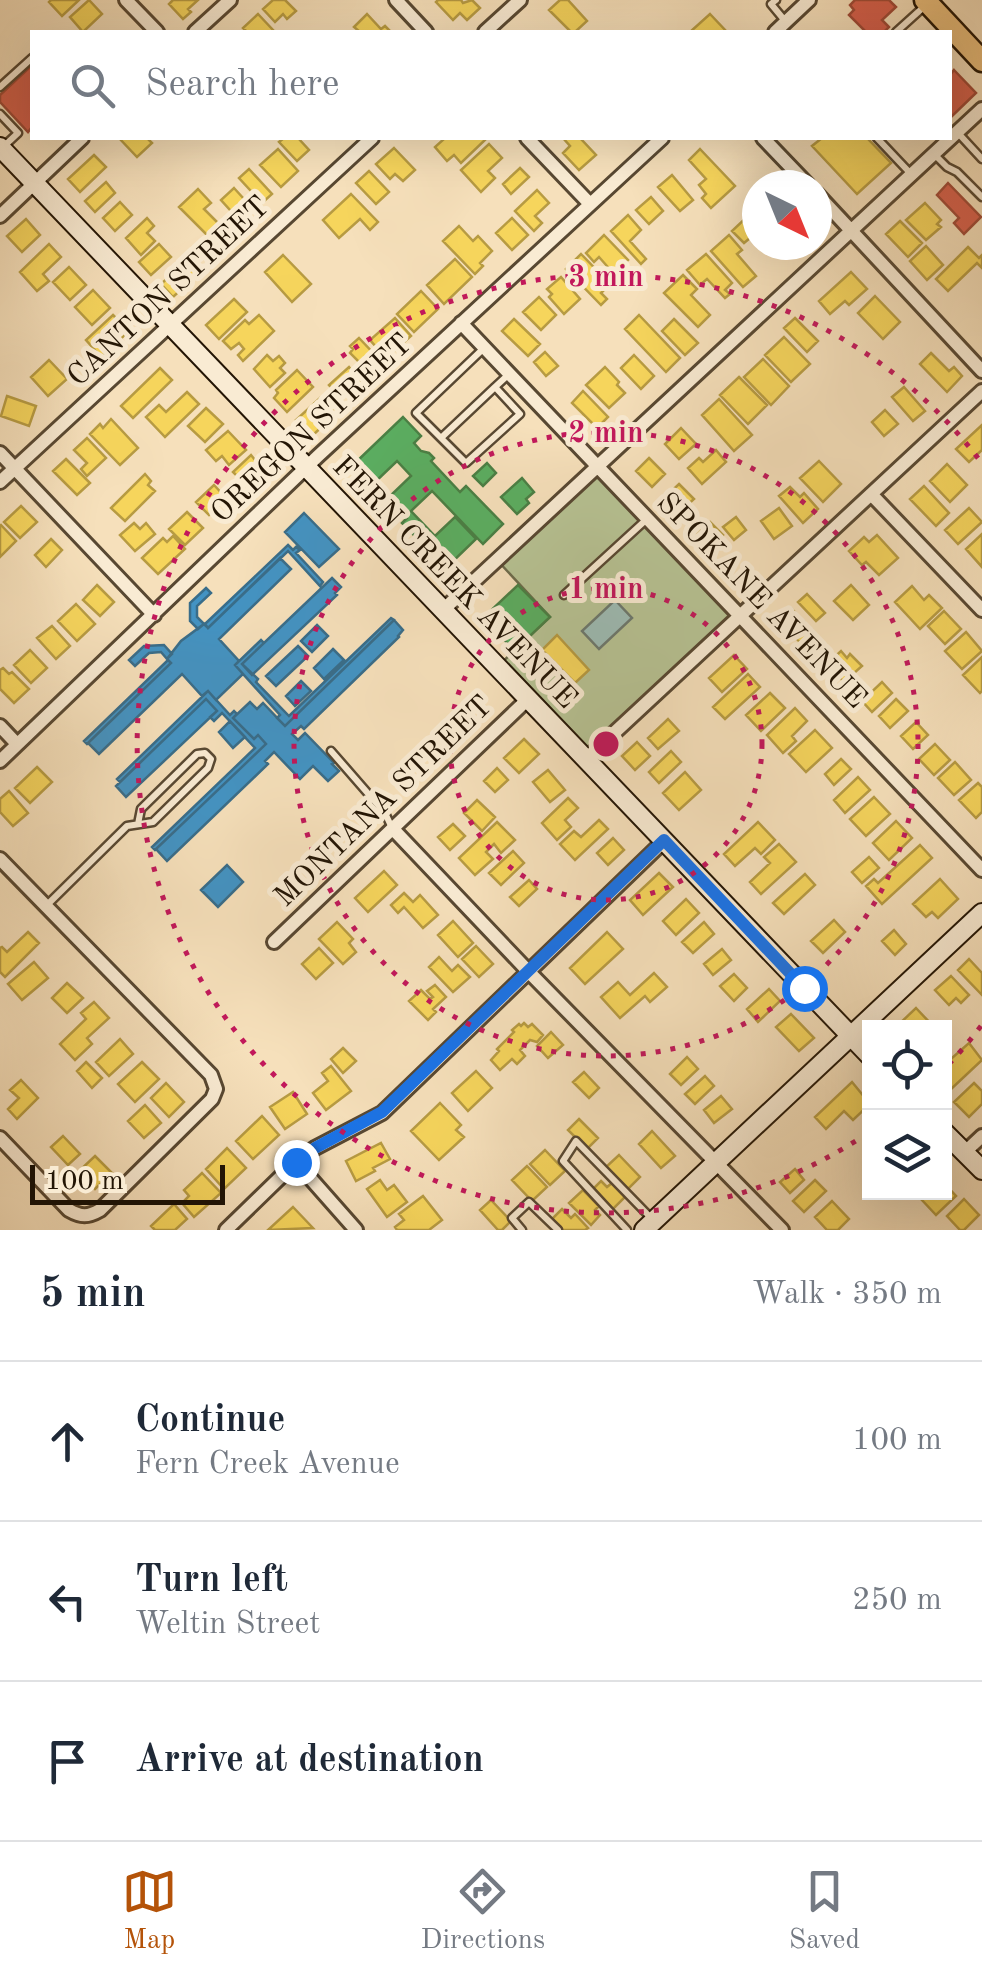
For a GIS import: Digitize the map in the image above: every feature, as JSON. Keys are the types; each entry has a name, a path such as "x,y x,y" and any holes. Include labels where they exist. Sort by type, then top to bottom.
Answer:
{"main road":[{"path":"926,2 982,61"}],"street":[{"path":"126,0 155,30"},
{"path":"197,30 230,0"},
{"path":"396,0 424,30"},
{"path":"487,30 520,0"},
{"path":"776,30 810,0"},
{"path":"952,136 982,109"},
{"name":"CANTON STREET","path":"0,482 370,140"},
{"path":"529,140 590,204"},
{"name":"OREGON STREET","path":"0,760 306,468 660,140"},
{"path":"765,140 794,170"},
{"path":"0,216 34,183 66,143"},
{"path":"443,610 852,231 912,174 935,146"},
{"name":"FERN CREEK AVENUE","path":"1,148 862,1048"},
{"path":"832,210 982,370"},
{"name":"SPOKANE AVENUE","path":"461,323 982,870"},
{"path":"586,759 982,391"},
{"path":"0,453 154,615"},
{"path":"871,494 982,610"},
{"name":"MONTANA STREET","path":"274,942 528,700"},
{"path":"0,726 17,744"},
{"path":"392,829 782,1230"},
{"path":"226,1230 296,1162 382,1112 664,840"},
{"path":"0,858 211,1075 216,1089 212,1099 100,1210 82,1216 69,1210 0,1138"},
{"path":"649,1225 982,913"},
{"path":"965,1152 982,1136"},
{"path":"952,1140 982,1170"},
{"path":"296,1162 356,1230"}],"lane":[{"path":"776,0 771,4 791,17"},
{"path":"786,0 791,17"},
{"path":"900,30 926,2"},
{"path":"0,87 30,60"},
{"path":"0,114 18,134 1,148"},
{"path":"958,132 982,159"},
{"path":"879,140 912,174"},
{"path":"935,146 947,168 958,172 982,196"},
{"path":"484,348 416,413 466,463 520,414 495,387"},
{"path":"441,438 509,374"},
{"path":"564,595 648,518"},
{"path":"331,751 384,812 392,829"},
{"path":"46,906 127,826 152,822 208,768 211,760 205,753 198,754 140,809 138,824"},
{"path":"627,1230 563,1161 576,1141 649,1225"},
{"path":"522,1230 512,1218 529,1202 558,1230"}],"green space":[{"path":"597,466 741,615 586,759 497,667 550,617 497,560"}],"water":[{"path":"615,600 632,618 599,649 582,631"}],"building: Homes":[{"path":"51,0 79,0 62,16"},
{"path":"89,0 102,14 85,30 70,17"},
{"path":"173,0 198,0 183,19 169,4"},
{"path":"273,0 285,0 296,11 287,19 283,14 275,22 263,9"},
{"path":"438,0 472,0 480,8 467,20 460,13 453,20"},
{"path":"560,0 568,0 587,21 577,30 569,30 549,10"},
{"path":"258,14 273,30 245,30"},
{"path":"367,14 381,29 385,26 389,30 358,30 354,27"},
{"path":"710,14 725,30 692,30"},
{"path":"121,140 152,143 137,157"},
{"path":"300,140 309,150 297,161 279,142"},
{"path":"443,140 485,140 461,163 454,155 447,161 435,147"},
{"path":"565,140 582,140 596,155 579,170 563,153 570,146"},
{"path":"820,140 869,140 891,163 857,194 812,146"},
{"path":"489,144 502,158 488,171 495,178 481,192 461,170"},
{"path":"394,148 415,170 403,181 395,174 390,179 376,164"},
{"path":"278,149 298,171 281,187 260,165"},
{"path":"700,149 735,186 711,208 702,198 706,194 699,185 706,179 689,160"},
{"path":"94,155 106,167 80,192 68,179"},
{"path":"520,168 529,177 511,194 503,184"},
{"path":"249,169 272,194 262,203 239,178"},
{"path":"369,171 389,192 376,204 356,183"},
{"path":"672,175 693,200 680,211 658,187"},
{"path":"106,182 115,193 95,212 85,201"},
{"path":"234,188 253,209 240,221 221,200"},
{"path":"198,189 211,203 204,209 219,224 207,235 179,207"},
{"path":"537,190 549,203 535,216 542,223 534,231 515,211"},
{"path":"351,194 378,222 370,230 360,219 339,238 323,220"},
{"path":"651,197 663,211 649,224 636,210"},
{"path":"120,202 132,215 115,231 103,218"},
{"path":"925,203 941,220 937,224 941,227 926,240 906,220"},
{"path":"628,215 641,230 630,241 646,259 641,264 611,231"},
{"path":"147,218 154,226 147,233 155,241 141,255 126,238"},
{"path":"512,218 528,235 512,250 496,233"},
{"path":"26,219 40,235 22,252 7,236"},
{"path":"900,221 922,243 908,257 886,234"},
{"path":"742,222 742,241 732,231"},
{"path":"459,226 473,241 478,236 492,251 475,274 443,241"},
{"path":"604,235 628,260 614,274 599,257 594,262 586,253"},
{"path":"729,235 742,250 737,254 756,276 743,287 711,251"},
{"path":"49,244 61,257 43,274 49,281 37,291 20,272"},
{"path":"159,244 171,257 151,275 139,262"},
{"path":"926,246 943,265 927,280 910,261"},
{"path":"968,247 979,258 982,255 982,268 977,263 948,291 936,279"},
{"path":"581,254 610,284 601,293 607,299 601,305 566,269"},
{"path":"706,254 732,283 725,290 730,294 725,298 707,279 700,285 687,270"},
{"path":"283,255 311,284 292,302 265,272"},
{"path":"455,259 472,277 444,304 427,285"},
{"path":"185,262 197,275 173,297 161,284"},
{"path":"69,267 86,285 70,300 53,282"},
{"path":"851,272 867,289 849,305 845,301 830,314 819,301"},
{"path":"683,275 697,289 691,295 710,315 698,327 664,293"},
{"path":"561,277 580,299 564,314 547,289"},
{"path":"93,290 110,308 92,325 75,307"},
{"path":"421,291 438,309 414,332 397,314"},
{"path":"875,296 900,322 883,339 858,313"},
{"path":"539,297 556,315 541,330 523,312"},
{"path":"234,299 247,312 219,339 206,325"},
{"path":"113,315 129,331 101,357 86,340"},
{"path":"259,315 274,331 243,361 238,355 244,349 239,343 231,349 223,341 245,320 249,324"},
{"path":"639,315 680,358 666,372 625,329"},
{"path":"395,318 411,336 386,358 370,340"},
{"path":"795,318 818,341 807,352 784,328"},
{"path":"514,319 540,344 528,356 502,331"},
{"path":"674,319 698,343 685,355 662,331"},
{"path":"784,337 810,364 791,382 765,355"},
{"path":"359,338 377,357 365,368 350,353 350,346"},
{"path":"545,352 558,366 546,376 534,362"},
{"path":"931,353 949,371 954,367 962,376 947,392 920,364"},
{"path":"267,355 273,361 279,356 285,363 280,368 285,373 270,387 254,369"},
{"path":"634,355 654,376 641,389 621,368"},
{"path":"763,359 789,386 771,405 744,377"},
{"path":"49,360 67,379 48,396 31,377"},
{"path":"349,367 365,386 351,399 344,391 339,396 329,385"},
{"path":"605,367 625,393 609,408 586,385"},
{"path":"160,368 172,380 133,418 121,406"},
{"path":"297,370 313,387 287,412 274,398 276,390"},
{"path":"739,377 767,405 748,424 720,395"},
{"path":"904,387 925,411 913,421 892,397"},
{"path":"583,391 608,417 597,428 572,403"},
{"path":"187,392 199,404 165,437 146,417 159,405 166,412"},
{"path":"7,396 36,406 29,426 1,416"},
{"path":"320,398 332,410 328,414 331,418 312,436 296,420"},
{"path":"719,399 752,435 734,451 702,415"},
{"path":"206,408 223,424 205,442 188,426"},
{"path":"885,410 898,424 884,436 872,422"},
{"path":"111,419 138,448 120,465 90,434"},
{"path":"982,425 982,450 969,462 956,449"},
{"path":"681,428 696,444 679,459 665,444"},
{"path":"228,431 246,450 229,465 222,456 216,461 206,450"},
{"path":"87,438 106,458 87,476 81,469 87,463 74,450"},
{"path":"716,450 726,462 702,484 688,468 699,458 703,462"},
{"path":"251,455 263,470 256,477 250,471 241,480 233,472"},
{"path":"649,458 665,474 652,487 636,471"},
{"path":"66,459 90,483 77,495 53,471"},
{"path":"819,461 841,484 823,502 800,478"},
{"path":"947,464 967,485 950,502 930,481"},
{"path":"145,474 155,491 125,521 111,508"},
{"path":"679,484 694,499 683,509 679,505 672,511 662,500"},
{"path":"214,485 226,498 209,515 196,502"},
{"path":"924,486 949,513 936,526 910,499"},
{"path":"790,487 800,497 804,493 818,509 803,523 779,496"},
{"path":"21,506 37,522 20,538 4,522"},
{"path":"779,508 792,526 774,539 761,521"},
{"path":"969,508 982,522 958,544 945,530"},
{"path":"187,512 203,528 185,545 169,529"},
{"path":"736,517 746,530 734,540 723,527"},
{"path":"710,522 723,535 711,547 698,534"},
{"path":"134,523 140,529 146,523 155,534 135,551 120,535"},
{"path":"0,526 16,541 0,557"},
{"path":"982,534 982,567 966,549"},
{"path":"877,535 898,558 879,575 849,551 864,537 869,542"},
{"path":"173,536 185,549 158,574 142,558 163,538 167,542"},
{"path":"51,539 62,550 46,567 35,555"},
{"path":"97,585 114,602 100,616 83,600"},
{"path":"851,585 869,605 853,620 834,601"},
{"path":"912,586 924,600 929,595 942,608 920,629 895,602"},
{"path":"807,594 825,613 816,621 798,602"},
{"path":"76,604 95,624 77,641 58,621"},
{"path":"792,609 807,625 795,636 780,620"},
{"path":"944,611 961,629 945,644 928,626"},
{"path":"52,626 70,646 56,659 37,638"},
{"path":"809,627 822,641 810,653 797,639"},
{"path":"966,632 982,651 962,669 945,651"},
{"path":"557,635 589,670 575,683 542,650"},
{"path":"30,650 47,668 31,683 14,665"},
{"path":"841,651 862,666 844,682 827,664"},
{"path":"734,655 747,669 722,692 709,678"},
{"path":"982,657 982,691 980,693 963,675"},
{"path":"3,668 29,689 14,703 0,689"},
{"path":"748,674 760,687 725,719 713,707"},
{"path":"882,682 892,693 872,712 862,701"},
{"path":"770,693 785,708 761,731 746,715"},
{"path":"896,699 908,711 890,728 879,716"},
{"path":"795,708 807,721 792,736 796,741 783,753 767,735"},
{"path":"668,719 679,731 658,749 648,738"},
{"path":"916,722 928,735 913,749 901,736"},
{"path":"815,730 832,748 806,772 789,754"},
{"path":"524,739 539,754 519,773 504,758"},
{"path":"637,742 650,756 635,770 622,756"},
{"path":"935,744 950,760 934,775 919,759"},
{"path":"671,751 681,762 659,783 649,772"},
{"path":"841,759 851,769 834,785 825,774"},
{"path":"955,762 971,780 954,795 938,778"},
{"path":"37,767 52,782 30,803 15,788"},
{"path":"497,768 508,780 495,792 484,781"},
{"path":"548,770 565,790 550,802 533,782"},
{"path":"685,772 701,790 679,810 663,793"},
{"path":"858,777 870,790 845,813 834,800"},
{"path":"978,783 982,787 982,812 976,818 959,800"},
{"path":"9,791 28,813 13,826 0,812 0,799"},
{"path":"874,797 890,814 866,836 850,819"},
{"path":"568,798 578,808 565,820 571,827 557,840 542,823"},
{"path":"477,800 495,817 482,831 464,813"},
{"path":"599,820 608,829 575,860 560,844 574,831 581,837"},
{"path":"896,821 912,838 889,860 873,843"},
{"path":"497,822 515,840 501,853 494,844 486,852 493,859 475,875 459,858"},
{"path":"758,822 775,840 761,854 755,848 735,866 724,854"},
{"path":"453,824 465,836 450,850 438,837"},
{"path":"613,838 624,850 608,865 597,853"},
{"path":"779,844 796,862 761,894 750,882 770,863 764,857"},
{"path":"920,845 932,858 882,904 866,886 874,879 878,883"},
{"path":"513,851 524,863 501,885 489,873"},
{"path":"869,857 879,868 862,883 852,872"},
{"path":"384,871 397,885 368,912 355,898"},
{"path":"659,873 673,887 643,915 630,900"},
{"path":"805,874 815,885 784,914 773,903"},
{"path":"940,879 958,899 938,918 932,912 926,917 913,904"},
{"path":"529,880 537,889 519,906 510,897"},
{"path":"404,893 413,902 420,895 438,915 423,928 404,907 398,913 391,905"},
{"path":"686,899 699,913 676,935 663,921"},
{"path":"834,920 845,932 823,953 811,941"},
{"path":"453,921 473,943 458,957 438,935"},
{"path":"337,922 353,939 349,943 356,952 343,964 319,939"},
{"path":"704,922 714,934 693,953 682,942"},
{"path":"894,930 906,944 895,955 882,941"},
{"path":"28,932 39,943 5,977 0,972 0,948 7,952"},
{"path":"607,932 623,949 585,984 570,968"},
{"path":"476,946 493,964 479,977 462,959"},
{"path":"319,948 333,963 316,979 302,964"},
{"path":"722,949 731,960 713,975 704,964"},
{"path":"439,957 452,971 458,965 470,977 453,992 429,967"},
{"path":"969,959 982,973 982,995 958,970"},
{"path":"34,962 48,978 22,1000 8,984"},
{"path":"654,973 667,987 650,1002 645,996 620,1018 601,997 618,982 630,995"},
{"path":"734,974 747,988 734,1001 720,986"},
{"path":"951,976 969,995 961,1003 956,998 949,1005 935,990"},
{"path":"67,983 83,998 67,1013 52,998"},
{"path":"435,985 446,997 428,1020 409,1001 421,990 430,999 433,997 427,991"},
{"path":"769,989 780,1001 758,1022 747,1009"},
{"path":"94,1002 109,1018 87,1038 92,1044 75,1060 60,1044 86,1019 81,1013"},
{"path":"916,1008 927,1020 903,1020"},
{"path":"791,1014 814,1038 799,1051 776,1027"},
{"path":"524,1023 528,1027 532,1024 543,1035 520,1050 525,1056 517,1064 512,1059 500,1070 491,1060 512,1030"},
{"path":"551,1032 563,1045 548,1058 537,1046"},
{"path":"120,1039 133,1054 109,1076 96,1062"},
{"path":"969,1043 982,1060 952,1088 952,1058"},
{"path":"343,1048 356,1061 343,1073 331,1059"},
{"path":"687,1057 698,1069 681,1085 670,1074"},
{"path":"86,1062 102,1078 92,1088 77,1071"},
{"path":"142,1062 159,1079 135,1102 118,1084"},
{"path":"331,1066 351,1091 326,1110 313,1093 328,1081 322,1073"},
{"path":"476,1071 492,1088 468,1111 452,1093"},
{"path":"584,1072 599,1088 589,1098 573,1082"},
{"path":"705,1076 714,1086 695,1104 685,1094"},
{"path":"21,1080 38,1098 17,1119 8,1109 19,1098 10,1090"},
{"path":"852,1082 862,1094 862,1112 853,1120 844,1111 826,1129 815,1117"},
{"path":"166,1083 184,1102 169,1117 151,1098"},
{"path":"974,1083 982,1091 982,1104 969,1117 954,1102"},
{"path":"293,1092 307,1114 285,1129 270,1107"},
{"path":"721,1096 732,1109 714,1123 704,1110"},
{"path":"440,1103 461,1125 456,1130 464,1137 439,1160 411,1131"},
{"path":"145,1105 161,1123 144,1138 128,1121"},
{"path":"262,1116 279,1135 253,1159 236,1141"},
{"path":"579,1119 598,1138 587,1149 568,1130"},
{"path":"652,1131 675,1156 661,1168 639,1144"},
{"path":"63,1136 80,1154 68,1165 51,1147"},
{"path":"381,1143 390,1159 356,1181 346,1161"},
{"path":"227,1148 246,1168 224,1189 206,1169"},
{"path":"545,1150 565,1171 550,1185 530,1164"},
{"path":"619,1155 640,1177 627,1190 606,1167"},
{"path":"95,1156 112,1173 95,1189 78,1172"},
{"path":"527,1166 547,1187 532,1201 512,1180"},
{"path":"795,1169 804,1180 790,1193 780,1182"},
{"path":"202,1173 221,1193 194,1217 182,1203 189,1196 184,1190"},
{"path":"380,1180 387,1190 394,1185 407,1202 387,1217 367,1189"},
{"path":"815,1180 826,1191 804,1212 793,1201"},
{"path":"601,1181 607,1187 612,1183 625,1197 611,1211 592,1190"},
{"path":"583,1190 599,1206 595,1210 600,1215 591,1225 569,1203"},
{"path":"423,1196 442,1220 429,1230 397,1230 395,1227 404,1220 399,1214"},
{"path":"964,1199 979,1215 960,1230 947,1216"},
{"path":"491,1200 511,1221 502,1230 480,1210"},
{"path":"922,1200 952,1200 936,1215"},
{"path":"832,1201 849,1219 838,1230 827,1230 815,1217"},
{"path":"174,1204 187,1219 175,1230 155,1230 151,1226"},
{"path":"293,1207 313,1228 268,1230"},
{"path":"562,1209 571,1218 575,1214 588,1228 563,1230 552,1219"}],"building: Shops":[{"path":"855,0 889,0 896,7 882,20 889,27 886,30 864,30 849,15 854,10 850,5"},
{"path":"30,67 28,132 0,102 0,95"},
{"path":"954,70 976,93 952,116"},
{"path":"948,183 981,217 964,234 954,223 959,218 937,195"}],"building: Schools":[{"path":"304,513 339,549 319,567 285,532"},
{"path":"288,545 300,550 296,553 323,582 320,586 288,551 208,628 205,624"},
{"path":"280,558 291,569 219,639 239,661 235,665 243,674 216,700 208,691 202,696 182,674 99,754 88,743 171,663 167,659 181,641 204,624 208,628"},
{"path":"332,578 341,587 337,595 252,675 242,664"},
{"path":"206,588 211,593 197,606 197,617 204,624 198,629 190,621 190,603"},
{"path":"391,618 394,620 285,726 277,718 280,715 235,665 261,640 264,643 242,664 289,716"},
{"path":"394,620 403,630 399,637 304,729 301,726 292,734 298,740 305,733 339,771 328,781 313,766 300,779 274,752 265,761 268,764 167,861 156,849 266,744 258,735 254,739 233,718 250,702 257,709 263,703 285,726"},
{"path":"317,625 328,636 312,652 301,641"},
{"path":"164,645 172,654 167,659 161,652 149,653 135,666 129,660 144,646"},
{"path":"298,646 308,656 276,686 266,676"},
{"path":"333,649 344,660 324,679 314,668"},
{"path":"168,660 171,663 87,744 84,741"},
{"path":"301,681 311,691 295,706 286,696"},
{"path":"208,691 230,715 234,711 237,714 233,718 254,739 258,735 266,744 155,850 152,847 255,748 222,713 214,721 210,717 217,711 206,699 120,782 117,779"},
{"path":"206,699 217,711 126,797 116,786"},
{"path":"230,721 245,737 233,748 219,732"},
{"path":"227,865 243,882 218,907 201,890"}],"building: Public":[{"path":"403,417 421,436 414,443 421,451 434,458 431,461 460,492 466,486 503,524 483,544 432,491 411,511 435,536 455,517 476,539 446,568 402,523 407,518 388,498 411,476 397,461 373,484 368,480 363,485 353,474 358,469 353,465"},
{"path":"487,463 496,473 483,486 473,476"},
{"path":"522,478 534,492 517,514 501,497"},
{"path":"518,585 550,617 514,651 484,617"}],"route":[{"path":"296,1162 382,1112 664,840 804,988"}]}
